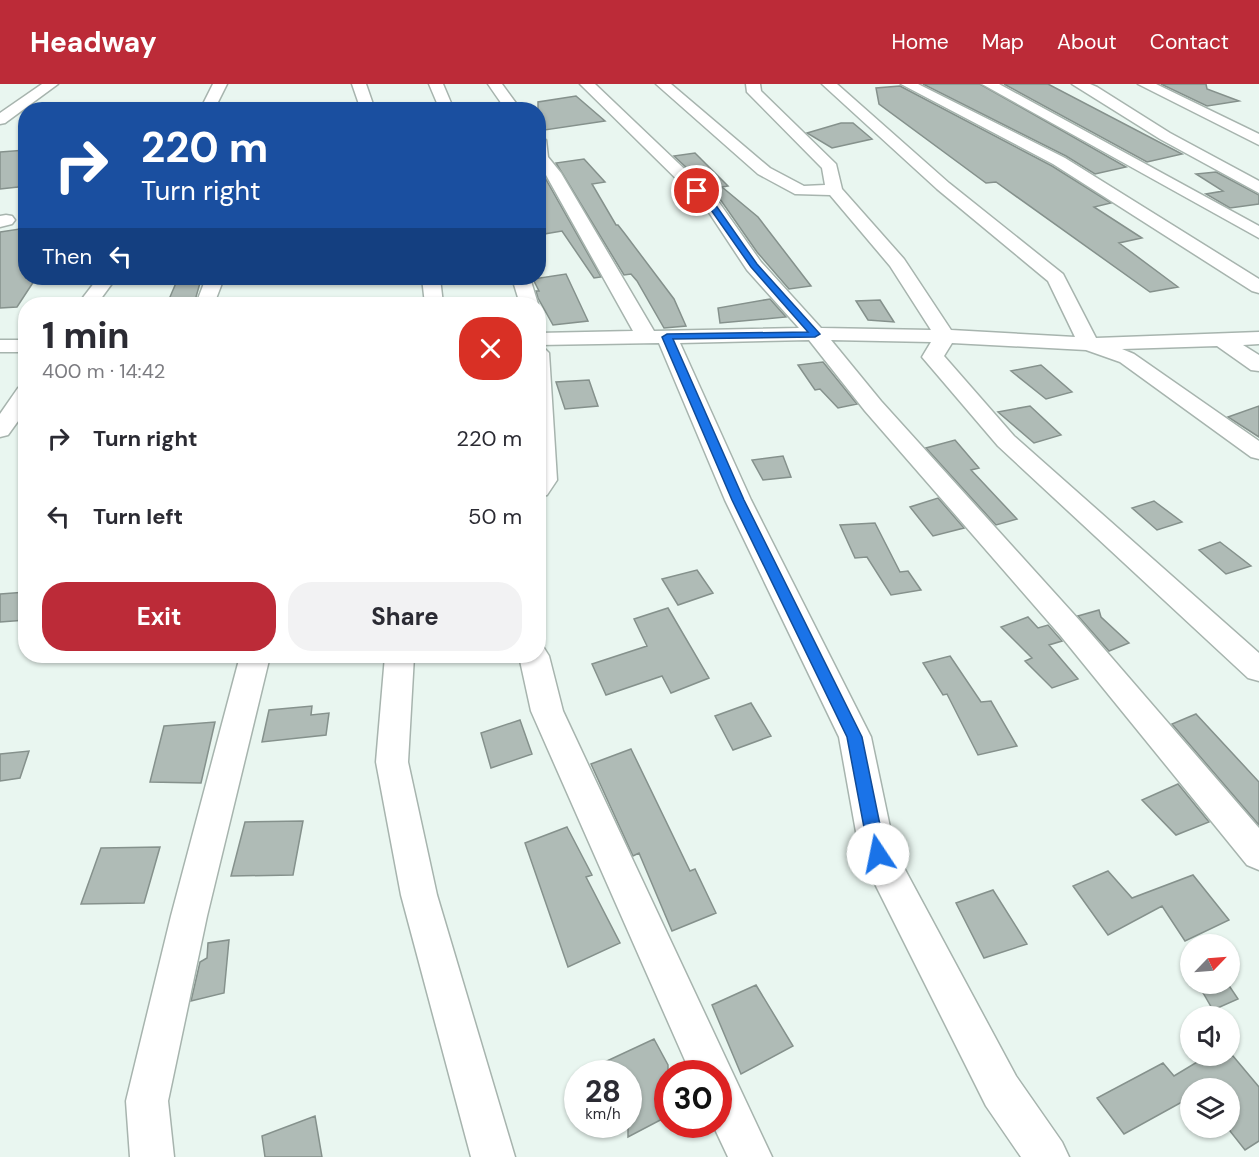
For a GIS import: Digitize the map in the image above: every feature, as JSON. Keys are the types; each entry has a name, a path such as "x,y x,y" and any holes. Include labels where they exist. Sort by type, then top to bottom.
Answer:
{"street":[{"path":"26,102 51,84"},
{"path":"211,102 220,84"},
{"path":"359,84 365,102"},
{"path":"435,84 443,102"},
{"path":"495,84 508,102"},
{"path":"587,84 712,205 754,266 815,334 873,406 1070,628 1259,854"},
{"path":"663,84 764,171 801,191 834,190"},
{"path":"829,84 943,186 1056,278 1089,344 1127,358 1259,452"},
{"path":"908,84 1059,161 1259,288"},
{"path":"989,84 1259,233"},
{"path":"1079,84 1165,136 1259,188"},
{"path":"1145,84 1259,140"},
{"path":"749,87 830,167 834,190 897,263 945,336"},
{"path":"0,120 18,107"},
{"path":"546,165 657,337 855,737 878,854 1001,1091 1047,1157"},
{"path":"92,297 102,285"},
{"path":"546,339 815,334 945,336 1089,344 1259,338"},
{"path":"945,336 933,357 1006,441 1259,670"},
{"path":"1224,341 1259,365"},
{"path":"0,346 18,346"},
{"path":"0,430 18,404"},
{"path":"153,1157 147,1101 189,915 253,663"},
{"path":"399,663 392,762 418,895 493,1157"},
{"path":"536,663 547,711 706,1060"},
{"path":"732,1119 750,1157"}],"building":[{"path":"923,84 980,84 1126,167 1095,174 1066,156"},
{"path":"1004,84 1048,84 1182,154 1147,162"},
{"path":"1161,84 1206,84 1207,89 1239,101 1207,106"},
{"path":"900,86 1052,166 1111,203 1094,207 1142,238 1119,243 1178,287 1150,292 996,182 986,183 879,104 876,88"},
{"path":"576,96 605,121 546,130 546,102 538,102"},
{"path":"841,123 853,123 872,139 832,148 807,133"},
{"path":"18,151 18,187 0,189 0,152"},
{"path":"695,153 728,186 722,187 758,217 811,286 789,289 757,252 720,199 674,156"},
{"path":"584,159 605,182 592,184 616,225 674,299 686,326 664,328 637,281 631,274 624,275 556,163"},
{"path":"1216,172 1259,195 1259,204 1230,208 1206,194 1223,191 1196,174"},
{"path":"546,180 601,277 594,278 562,231 546,234"},
{"path":"18,229 18,285 31,285 24,297 18,297 17,307 0,308 0,232"},
{"path":"566,274 588,321 553,325 546,312 546,297 538,297 536,291 539,291 536,285 546,285 546,277"},
{"path":"175,285 199,285 196,297 170,297"},
{"path":"770,299 786,317 720,323 718,308"},
{"path":"880,300 894,322 868,320 856,301"},
{"path":"823,362 857,404 838,408 820,389 815,390 798,365"},
{"path":"1041,365 1072,392 1046,399 1011,371"},
{"path":"589,380 598,406 565,409 556,382"},
{"path":"1030,406 1061,435 1034,443 998,412"},
{"path":"1259,406 1259,437 1228,417"},
{"path":"955,440 979,468 971,470 1017,519 996,525 926,448"},
{"path":"783,456 791,477 763,480 752,460"},
{"path":"938,498 964,528 933,536 910,507"},
{"path":"1154,501 1182,522 1157,530 1132,508"},
{"path":"875,523 900,572 908,571 921,590 891,595 867,557 855,558 840,525"},
{"path":"1220,542 1251,566 1226,574 1199,550"},
{"path":"697,570 713,593 678,605 662,579"},
{"path":"18,593 18,621 0,622 0,594"},
{"path":"668,608 709,678 671,693 662,676 606,695 592,664 647,646 634,619"},
{"path":"1099,610 1101,617 1129,643 1109,651 1078,616"},
{"path":"1028,617 1038,628 1048,625 1062,641 1049,645 1078,679 1052,688 1025,661 1032,658 1001,627"},
{"path":"950,656 981,702 991,701 1017,746 978,755 947,694 943,695 923,663"},
{"path":"751,703 771,736 733,750 715,716"},
{"path":"312,706 311,715 329,713 326,735 262,742 269,710"},
{"path":"1196,714 1259,782 1259,825 1172,724"},
{"path":"520,720 532,754 491,768 481,733"},
{"path":"215,722 201,783 150,782 164,726"},
{"path":"631,749 690,871 695,869 716,913 672,931 639,853 633,856 591,764"},
{"path":"29,751 20,778 0,781 0,754"},
{"path":"1178,784 1209,822 1176,835 1142,800"},
{"path":"303,821 293,875 231,876 245,822"},
{"path":"567,827 592,875 586,877 620,943 568,967 525,843"},
{"path":"160,847 144,903 81,904 101,848"},
{"path":"1108,871 1132,898 1193,875 1229,920 1200,934 1180,934 1162,906 1108,935 1073,886"},
{"path":"993,890 1027,944 984,958 956,903"},
{"path":"229,940 224,993 191,1001 200,962 207,958 208,943"},
{"path":"756,985 793,1046 741,1074 712,1005"},
{"path":"1204,994 1235,994 1238,999 1222,1006 1211,1006"},
{"path":"654,1039 665,1060 654,1060 654,1123 642,1130 642,1060 609,1060"},
{"path":"1163,1063 1174,1076 1190,1066 1240,1064 1259,1087 1259,1141 1245,1150 1236,1138 1240,1138 1240,1078 1180,1078 1180,1103 1124,1134 1097,1098"},
{"path":"315,1116 322,1157 265,1157 262,1136"}],"route":[{"path":"697,191 712,205 754,266 815,334 667,337 738,500 855,737 878,854"}]}
